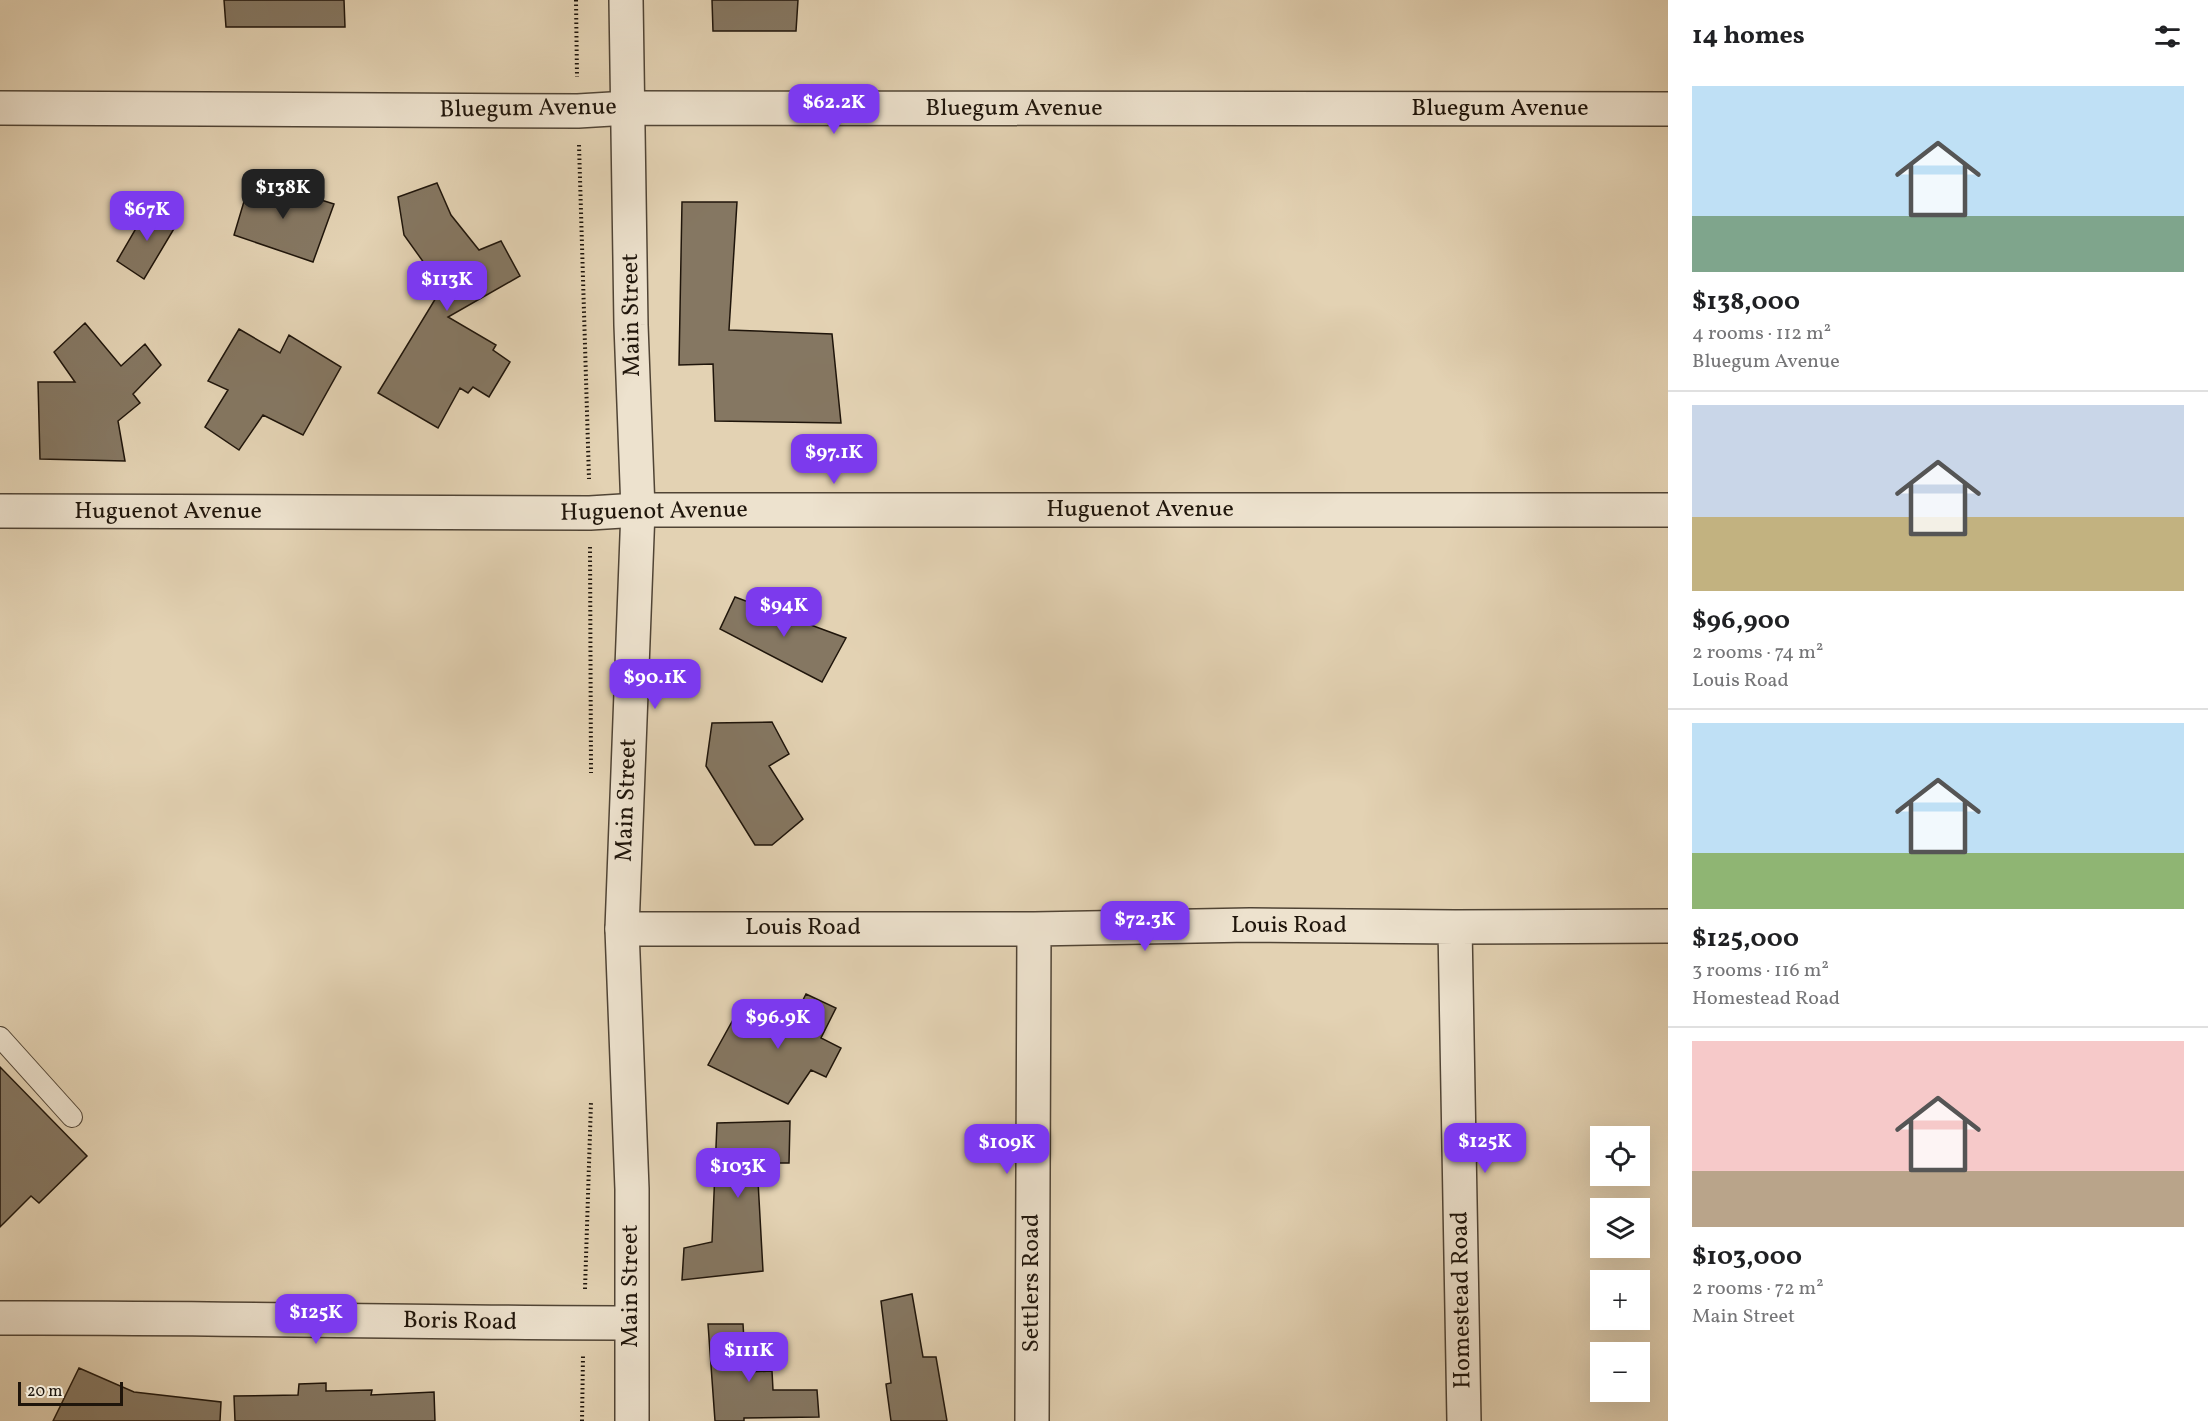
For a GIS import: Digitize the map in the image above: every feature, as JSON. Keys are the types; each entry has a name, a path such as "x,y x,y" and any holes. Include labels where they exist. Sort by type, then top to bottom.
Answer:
{"street":[{"name":"Main Street","path":"626,0 631,325 638,510 622,929 632,1189 632,1421"},
{"name":"Bluegum Avenue","path":"0,108 578,111 628,108 1668,109"},
{"name":"Huguenot Avenue","path":"0,511 590,513 638,510 1668,510"},
{"name":"Louis Road","path":"622,929 1034,929 1251,925 1668,926"},
{"name":"Homestead Road","path":"1455,927 1464,1421"},
{"name":"Settlers Road","path":"1032,1421 1034,929"},
{"name":"Boris Road","path":"0,1318 181,1317 547,1324 631,1323"}],"lane":[{"path":"0,1037 72,1117"}],"path":[{"path":"576,0 590,513"}],"building":[{"path":"224,0 344,0 345,27 226,27"},
{"path":"712,0 798,0 796,31 713,31"},
{"path":"251,178 334,204 313,262 234,235"},
{"path":"437,183 451,215 479,250 501,241 520,276 448,317 496,345 493,350 510,362 489,397 473,387 468,393 460,388 438,428 378,393 442,288 404,235 398,197"},
{"path":"682,202 737,202 729,330 832,334 841,423 715,421 713,364 679,365"},
{"path":"149,206 178,222 144,279 117,261"},
{"path":"85,323 121,366 145,344 161,365 133,394 140,403 118,421 125,461 40,459 38,382 75,382 54,352"},
{"path":"239,329 280,353 289,335 341,367 303,435 263,415 239,450 205,427 228,390 208,381"},
{"path":"735,597 846,638 822,682 720,629"},
{"path":"772,722 789,754 769,766 803,819 772,845 755,845 706,766 712,723"},
{"path":"806,994 836,1008 821,1038 841,1048 826,1077 811,1070 788,1104 708,1065 734,1018 747,1026 759,1007 791,1024"},
{"path":"0,1067 87,1156 39,1203 31,1196 0,1227"},
{"path":"790,1121 789,1163 757,1163 763,1271 682,1280 684,1248 712,1242 717,1123"},
{"path":"912,1294 923,1357 936,1357 947,1421 891,1421 886,1384 891,1383 881,1301"},
{"path":"708,1324 743,1324 746,1372 772,1371 773,1390 817,1390 819,1417 744,1418 744,1421 715,1421"},
{"path":"79,1368 134,1392 221,1402 220,1421 53,1421"},
{"path":"326,1383 326,1391 372,1390 371,1395 434,1392 435,1421 235,1421 234,1396 298,1395 299,1384"}]}
